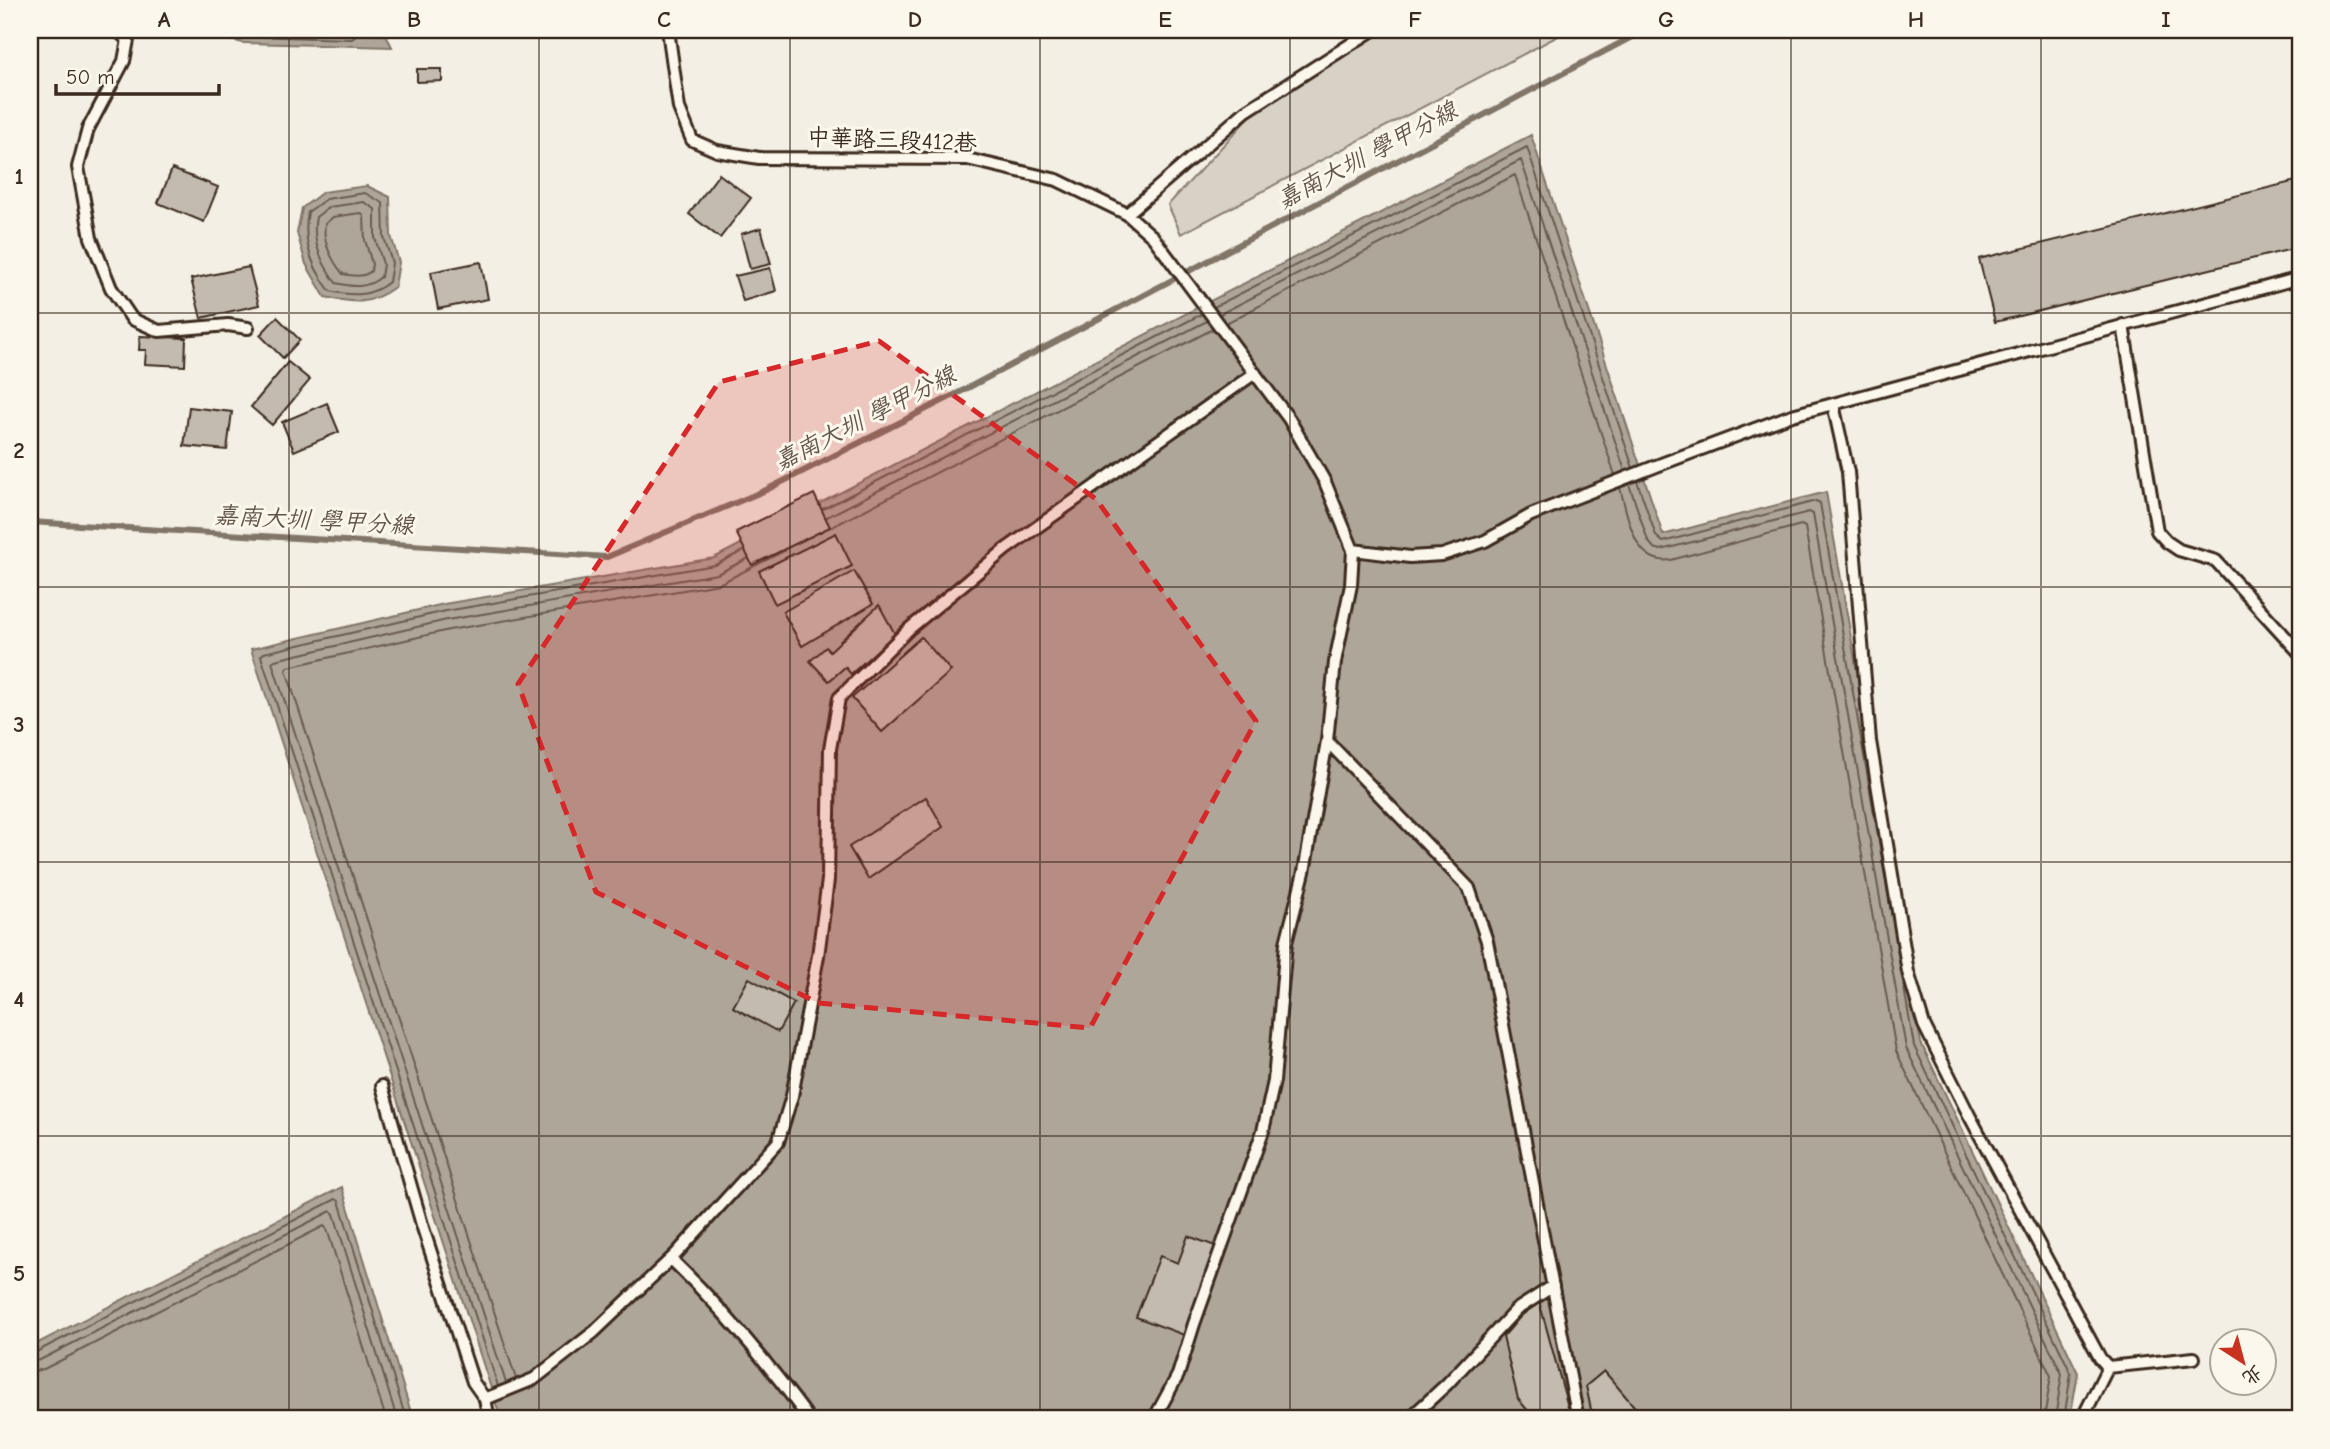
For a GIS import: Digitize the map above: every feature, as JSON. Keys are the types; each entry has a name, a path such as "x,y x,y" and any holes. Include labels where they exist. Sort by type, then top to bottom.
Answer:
{"lane":[{"path":"117,30 128,40 124,61 88,129 78,167 91,238 111,288 132,319 159,331 228,324 248,328"},
{"name":"中華路三段412巷","path":"668,30 679,108 692,140 717,151 759,158 967,159 1057,180 1127,214 1153,237 1289,419 1325,482 1353,550"},
{"path":"1127,214 1246,111 1373,30"},
{"path":"1154,1419 1178,1375 1263,1131 1273,1082 1286,943 1304,872 1327,741 1335,662 1351,585 1353,550 1410,557 1442,555 1485,541 1531,515 1792,415 2300,278"},
{"path":"2123,325 2157,531 2179,550 2216,561 2300,653"},
{"path":"485,1399 534,1379 594,1332 671,1259 778,1142 792,1096 818,956 828,880 830,749 839,698 909,629 1006,549 1255,373"},
{"path":"1833,404 1848,472 1870,741 1908,972 1924,1025 1969,1115 2100,1358 2108,1367"},
{"path":"1327,741 1469,888 1487,941 1578,1419"},
{"path":"382,1086 423,1227 473,1382 485,1399 489,1419"},
{"path":"671,1259 697,1284 790,1392 809,1419"},
{"path":"1409,1419 1447,1384 1516,1310 1553,1286"},
{"path":"2108,1367 2194,1358"},
{"path":"2082,1419 2108,1367"}],"highlighted area":[{"path":"879,341 1096,499 1256,721 1090,1028 818,1003 596,892 518,684 719,382"}],"shaded area":[{"path":"1387,30 1543,30 1558,36 1181,234 1168,205 1276,88"}],"water":[{"path":"190,30 319,30 386,35 392,47 243,43"},
{"path":"1531,135 1663,535 1826,492 1921,1043 2078,1373 2070,1419 501,1419 251,649 444,604 714,558"},
{"path":"367,186 390,197 391,236 399,262 395,287 377,297 362,301 325,297 306,264 297,233 302,208 323,192"},
{"path":"342,1187 413,1419 30,1419 30,1347"}],"building":[{"path":"417,69 442,69 442,81 417,82"},
{"path":"172,169 218,187 204,222 158,203"},
{"path":"719,174 751,198 720,238 689,214"},
{"path":"2300,180 2300,247 1995,322 1979,259"},
{"path":"761,228 771,264 750,269 741,234"},
{"path":"481,262 488,299 438,309 431,272"},
{"path":"249,267 259,305 201,318 191,279"},
{"path":"770,268 776,291 743,301 735,276"},
{"path":"277,317 300,340 283,358 260,335"},
{"path":"140,336 186,338 185,366 145,364 146,350 139,350"},
{"path":"288,362 310,380 272,425 251,407"},
{"path":"327,403 339,432 294,451 282,422"},
{"path":"189,407 232,412 227,450 184,446"},
{"path":"814,494 830,527 752,565 736,532"},
{"path":"836,533 852,566 775,604 759,571"},
{"path":"854,571 873,604 802,646 783,612"},
{"path":"879,605 895,634 851,674 845,667 829,681 810,661 826,647 830,651"},
{"path":"921,637 951,671 882,732 852,698"},
{"path":"926,797 943,827 868,879 849,847"},
{"path":"749,978 794,1003 778,1032 733,1007"},
{"path":"1188,1236 1218,1247 1184,1335 1136,1317 1160,1256 1178,1263"},
{"path":"1539,1301 1571,1418 1569,1419 1535,1419 1518,1399 1503,1337 1520,1317"},
{"path":"1604,1371 1645,1419 1593,1419 1586,1386"}],"waterway":[{"name":"嘉南大圳 學甲分線","path":"30,522 607,557 766,490 962,391 1645,30"}]}
